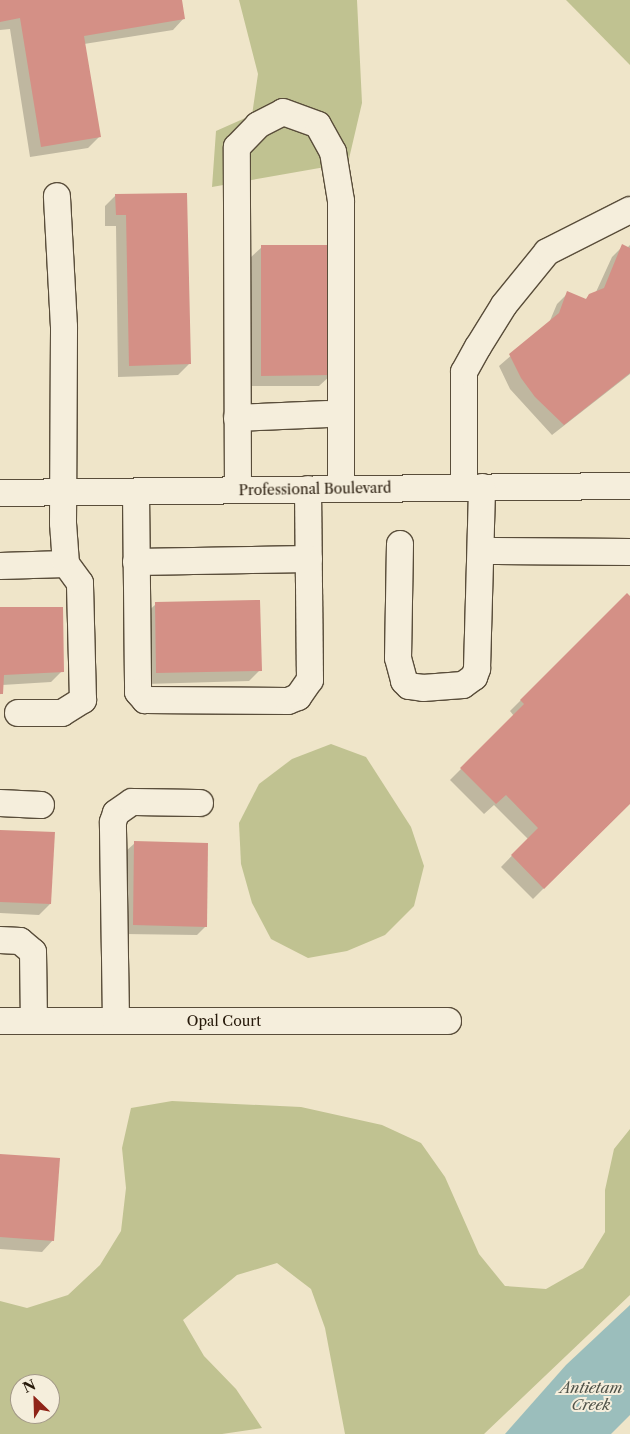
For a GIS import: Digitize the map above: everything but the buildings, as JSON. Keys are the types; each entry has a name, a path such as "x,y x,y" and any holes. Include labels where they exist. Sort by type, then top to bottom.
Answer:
{"street":[{"path":"238,490 237,147 258,125 283,112 318,125 332,152 341,201 341,489"},
{"path":"18,713 62,714 83,700 80,583 66,564 64,327 57,196"},
{"path":"400,544 398,658 404,681 409,686 423,688 463,685 474,677 477,669 482,551 473,487 464,372 504,305 547,252 630,210"},
{"path":"237,418 327,414"},
{"name":"Professional Boulevard","path":"0,493 630,486"},
{"path":"136,492 136,684 145,700 288,701 298,697 310,680 308,489"},
{"path":"482,551 630,552"},
{"path":"136,562 309,559"},
{"path":"0,566 66,564"},
{"path":"116,1021 113,822 116,813 132,802 200,803"},
{"path":"0,803 41,805"},
{"path":"0,940 20,941 33,952 34,1021"},
{"name":"Opal Court","path":"0,1020 448,1020"}],"green space":[{"path":"239,0 357,0 362,103 348,163 212,187 216,131 252,115 258,74"},
{"path":"566,0 630,0 630,65"},
{"path":"331,744 366,757 411,827 424,866 414,906 385,935 347,951 308,958 271,939 252,903 241,864 239,823 259,784 292,759"},
{"path":"172,1101 301,1107 382,1125 421,1143 445,1177 479,1254 505,1286 546,1289 583,1268 605,1232 605,1190 614,1149 630,1129 630,1295 484,1434 345,1434 325,1328 311,1289 277,1263 237,1275 183,1320 204,1356 236,1389 262,1428 222,1434 0,1434 0,1301 27,1308 68,1295 100,1265 121,1231 126,1188 122,1148 131,1108"}],"water":[{"name":"Antietam Creek","path":"630,1305 630,1415 611,1434 505,1434 566,1365"}]}
